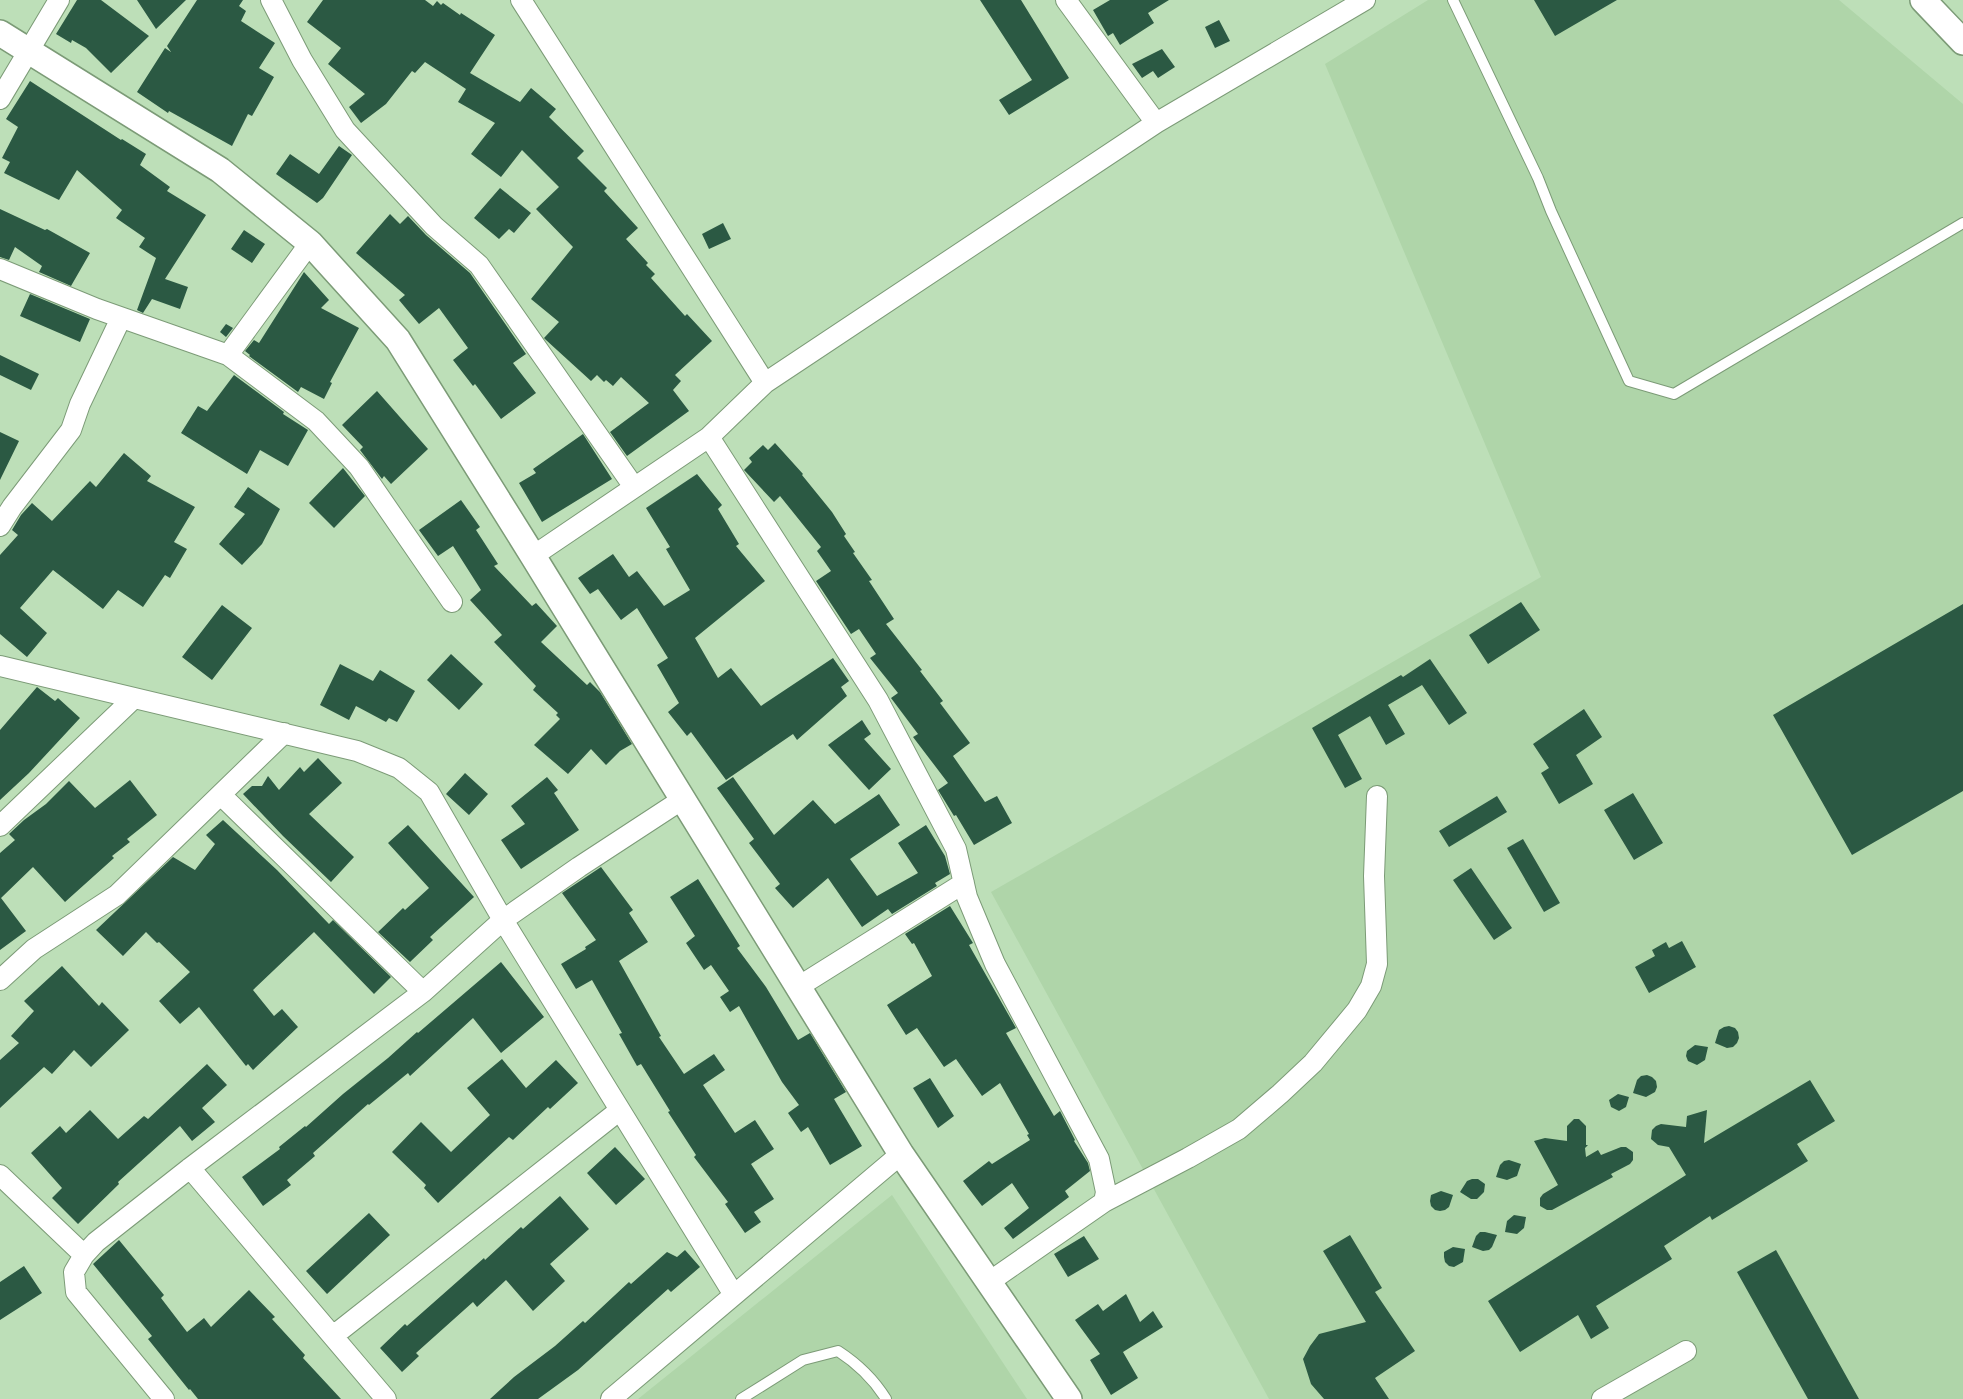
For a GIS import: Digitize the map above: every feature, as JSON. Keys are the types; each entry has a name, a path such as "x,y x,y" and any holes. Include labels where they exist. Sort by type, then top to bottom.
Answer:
{"street":[{"path":"0,99 60,0"},
{"path":"271,0 302,60 345,130 434,226 479,265 634,487"},
{"path":"521,0 766,383"},
{"path":"1066,0 1156,123"},
{"path":"533,556 710,437 766,383 1156,123 1336,7 1365,0"},
{"path":"1923,0 1963,42"},
{"path":"0,33 220,170 310,243 398,340 901,1154 1069,1399"},
{"path":"228,355 310,243"},
{"path":"0,269 121,318 228,355 316,421 359,467 452,602"},
{"path":"0,526 12,507 71,430 80,404 121,318"},
{"path":"710,437 878,700 956,849 967,897 995,964 1099,1159 1106,1192 1104,1202"},
{"path":"0,666 357,751 399,768 429,792 504,920 734,1295"},
{"path":"0,826 134,698"},
{"path":"0,980 34,949 117,895 284,733"},
{"path":"221,794 423,992"},
{"path":"989,1282 1104,1202 1239,1129 1314,1063 1357,1010 1371,986 1377,964 1374,876 1377,796"},
{"path":"164,1399 76,1292 74,1272 84,1254 96,1242 190,1168 423,992 504,920 579,867 683,800"},
{"path":"798,987 964,883"},
{"path":"333,1336 620,1110"},
{"path":"611,1399 901,1154"},
{"path":"190,1168 386,1399"},
{"path":"0,1175 84,1254"},
{"path":"1602,1399 1686,1352"}],"lane":[{"path":"1452,0 1538,178 1551,211 1629,381 1674,394 1963,224"},
{"path":"741,1399 803,1360 838,1351 864,1370 876,1383 886,1399"}],"shaded area":[{"path":"1428,0 1839,0 1963,104 1963,1399 1269,1399 991,892 1541,577 1325,64"},
{"path":"892,1195 1027,1399 638,1399"}],"building":[{"path":"77,0 101,0 149,36 111,73 86,48 72,40 71,43 56,34"},
{"path":"137,0 186,0 156,29"},
{"path":"197,0 243,0 239,6 246,11 241,21 275,43 259,68 274,77 252,116 248,114 232,146 169,111 168,113 137,92 165,48 171,52 167,46"},
{"path":"323,0 425,0 433,6 437,1 460,15 461,13 495,35 470,73 520,102 531,88 556,109 549,117 584,151 577,158 607,188 604,191 638,228 626,239 648,263 646,265 655,274 651,278 685,316 687,314 712,341 675,375 681,381 673,390 689,411 627,456 610,432 649,403 621,377 613,386 606,380 604,382 597,375 591,381 544,338 559,322 531,299 573,247 536,209 559,187 522,150 501,177 471,154 495,123 458,102 466,89 425,62 415,73 412,71 386,104 361,123 349,107 365,94 328,64 341,48 307,22"},
{"path":"980,0 1021,0 1069,78 1009,115 999,100 1032,80"},
{"path":"1110,0 1169,0 1148,13 1154,23 1120,45 1113,33 1108,36 1093,10"},
{"path":"1534,0 1617,0 1555,36"},
{"path":"1219,20 1230,41 1215,48 1205,27"},
{"path":"1162,49 1175,67 1158,78 1153,71 1142,78 1132,64"},
{"path":"30,81 146,154 140,165 170,187 167,191 206,215 165,279 188,287 180,309 152,299 143,313 137,310 156,258 139,247 145,238 116,218 122,210 77,170 59,200 4,173 10,162 2,158 18,127 6,119"},
{"path":"339,146 352,155 323,198 317,203 276,174 290,154 319,174"},
{"path":"500,188 531,213 514,233 509,229 499,239 474,218"},
{"path":"0,209 45,230 47,229 90,253 71,286 39,272 42,266 15,247 9,260 0,257"},
{"path":"390,214 400,224 408,216 426,235 470,273 526,354 513,363 536,393 501,419 475,384 473,386 453,360 468,348 439,308 419,324 399,300 405,295 356,253"},
{"path":"723,223 731,239 709,249 702,234"},
{"path":"244,230 265,244 252,263 231,249"},
{"path":"304,272 329,300 321,308 359,328 330,382 332,383 324,399 301,387 298,392 249,356 245,351 254,340 259,343"},
{"path":"30,294 90,319 80,342 20,316"},
{"path":"226,324 233,328 226,337 220,332"},
{"path":"0,355 39,374 31,390 0,375"},
{"path":"234,375 284,412 283,414 308,430 288,466 260,450 247,474 181,433 198,406 207,411"},
{"path":"377,391 428,449 391,484 384,476 382,479 360,450 363,447 342,425"},
{"path":"0,432 19,441 0,480"},
{"path":"583,434 612,479 542,522 519,483 536,473 533,469"},
{"path":"775,443 803,474 832,512 846,534 844,536 855,552 853,553 872,580 869,581 894,619 886,624 922,670 920,671 943,701 940,703 970,743 953,756 985,802 997,796 1012,823 974,845 938,790 948,783 913,737 918,734 891,698 898,693 870,658 876,654 859,629 851,634 816,581 831,571 817,551 821,547 780,496 774,502 744,470 752,462 749,458 763,445 768,450"},
{"path":"124,453 151,476 147,481 195,507 174,542 187,549 170,578 165,575 143,607 118,590 103,609 53,570 20,608 47,633 27,657 0,634 0,555 18,535 12,530 21,515 32,503 52,521 90,481 96,487"},
{"path":"343,468 365,496 334,528 309,503"},
{"path":"697,474 722,505 718,509 739,544 736,546 765,581 695,638 718,678 731,668 761,706 833,658 849,681 841,687 847,696 797,740 793,734 726,780 691,732 687,736 668,712 679,703 657,665 668,658 637,608 621,620 598,589 590,594 578,578 613,554 629,577 637,571 664,606 690,590 666,549 670,547 646,508"},
{"path":"248,487 280,509 262,544 242,565 219,544 245,514 234,507"},
{"path":"461,500 480,527 476,530 498,564 494,566 532,606 536,603 557,626 541,642 587,685 590,682 600,692 632,744 620,751 606,765 591,749 568,774 534,745 560,719 556,715 558,713 533,690 536,686 494,642 502,635 470,600 481,590 453,546 438,556 419,530"},
{"path":"1521,602 1540,630 1488,664 1469,635"},
{"path":"1963,604 1963,791 1852,855 1773,715"},
{"path":"222,605 252,628 212,680 182,657"},
{"path":"451,654 483,684 459,710 427,680"},
{"path":"1430,659 1467,713 1449,725 1422,685 1388,705 1405,734 1386,745 1370,716 1338,735 1362,779 1345,788 1312,728 1401,675 1403,677"},
{"path":"340,664 373,681 380,670 415,691 397,722 389,718 386,722 356,706 349,720 320,705"},
{"path":"37,687 55,701 58,698 80,718 29,773 0,800 0,730"},
{"path":"1584,709 1602,737 1576,755 1593,784 1559,804 1541,773 1549,768 1533,744"},
{"path":"862,720 871,734 864,739 891,769 869,790 828,745"},
{"path":"318,758 342,783 309,814 354,857 331,882 243,794 252,786 262,786 268,776 279,790 300,767 304,772"},
{"path":"465,773 488,794 469,815 446,794"},
{"path":"547,777 558,790 554,793 579,830 521,869 501,840 525,824 511,806"},
{"path":"733,777 774,835 813,800 835,824 879,794 900,825 850,859 877,896 918,873 898,843 926,825 945,856 950,874 935,883 937,886 892,914 888,909 862,927 828,878 793,908 775,888 780,884 749,843 754,839 717,788"},
{"path":"130,780 157,815 127,839 130,842 112,856 114,858 65,902 33,867 1,898 26,931 0,950 0,853 15,840 9,834 46,804 69,781 95,808"},
{"path":"1633,793 1663,843 1634,860 1604,810"},
{"path":"1497,796 1507,812 1449,847 1439,831"},
{"path":"223,820 277,870 329,924 333,920 391,977 374,994 314,932 253,990 274,1016 282,1009 298,1027 253,1070 248,1064 246,1066 199,1007 180,1024 159,1001 190,972 159,942 157,943 146,932 123,956 96,930 173,857 195,870 215,844 206,835"},
{"path":"408,825 474,897 430,937 433,940 410,962 378,932 403,908 405,910 429,888 388,843"},
{"path":"1523,839 1560,903 1544,912 1507,848"},
{"path":"601,867 633,910 629,913 648,942 619,961 661,1036 659,1037 684,1074 714,1054 725,1070 703,1085 735,1133 755,1120 774,1149 751,1164 774,1199 754,1212 761,1222 745,1233 725,1204 728,1202 694,1157 696,1155 668,1112 670,1111 641,1064 637,1066 619,1034 622,1033 592,980 576,989 561,964 586,949 585,947 596,940 562,893"},
{"path":"1471,868 1512,928 1494,940 1453,880"},
{"path":"698,879 740,946 737,948 766,987 798,1040 810,1033 846,1092 834,1099 862,1146 830,1165 808,1127 801,1132 788,1113 799,1105 782,1082 739,1006 730,1012 720,997 729,991 711,965 704,970 686,943 695,936 670,897"},
{"path":"950,906 973,943 969,945 1016,1028 1006,1033 1054,1116 1060,1111 1074,1141 1088,1163 1090,1171 1065,1191 1069,1197 1013,1239 1004,1228 1029,1208 1012,1183 982,1206 963,1181 989,1161 992,1164 1030,1140 1027,1135 1029,1134 1000,1083 982,1096 956,1059 944,1067 917,1028 906,1035 887,1005 932,976 914,943 912,944 905,934"},
{"path":"1682,941 1696,967 1649,993 1635,967 1655,956 1652,950 1666,942 1669,948"},
{"path":"501,962 544,1017 501,1053 473,1018 410,1076 408,1073 368,1104 313,1153 315,1156 287,1180 291,1185 263,1206 242,1177 280,1149 279,1147 306,1127"},
{"path":"62,966 99,1006 102,1002 129,1030 91,1067 74,1050 52,1074 44,1067 0,1108 0,1060 19,1043 11,1036 34,1011 24,1001"},
{"path":"1729,1026 1735,1028 1739,1038 1733,1047 1727,1048 1715,1043 1719,1030"},
{"path":"1695,1045 1708,1047 1705,1060 1697,1065 1688,1061 1686,1056 1687,1051"},
{"path":"502,1059 526,1088 556,1060 578,1083 550,1109 548,1107 513,1140 509,1137 438,1203 424,1188 426,1185 392,1152 421,1122 451,1152 490,1115 467,1088"},
{"path":"207,1064 227,1085 202,1108 215,1122 192,1141 180,1126 118,1182 119,1184 78,1224 52,1198 62,1188 31,1153 60,1126 66,1133 90,1110 118,1139 144,1116 148,1119"},
{"path":"1647,1075 1656,1081 1657,1087 1655,1092 1646,1097 1633,1093 1637,1080 1641,1076"},
{"path":"930,1078 954,1116 938,1128 913,1088"},
{"path":"1810,1080 1835,1121 1797,1144 1808,1161 1712,1220 1710,1216 1664,1246 1672,1259 1596,1306 1609,1328 1591,1339 1578,1315 1520,1352 1488,1301 1686,1175 1669,1147 1658,1145 1651,1139 1652,1130 1656,1126 1661,1124 1686,1127 1687,1116 1707,1110 1704,1143"},
{"path":"1618,1094 1629,1097 1626,1107 1619,1111 1611,1107 1609,1100"},
{"path":"1574,1119 1579,1119 1586,1126 1586,1145 1588,1145 1585,1148 1586,1157 1598,1150 1601,1155 1621,1147 1626,1147 1633,1152 1633,1160 1630,1164 1611,1174 1613,1177 1552,1210 1547,1210 1540,1206 1540,1198 1558,1185 1534,1141 1545,1138 1567,1141 1567,1126"},
{"path":"615,1147 645,1179 616,1205 587,1173"},
{"path":"1509,1160 1521,1164 1517,1176 1507,1180 1496,1177 1500,1165 1504,1161"},
{"path":"1478,1179 1485,1184 1484,1192 1477,1199 1471,1199 1460,1192 1467,1181"},
{"path":"1441,1191 1453,1195 1449,1207 1440,1211 1435,1210 1431,1206 1430,1201 1431,1195"},
{"path":"560,1196 589,1229 550,1264 565,1281 533,1311 506,1280 477,1307 473,1302 416,1353 419,1356 402,1372 380,1348 405,1324 407,1326 484,1258 485,1260 521,1227 523,1229"},
{"path":"369,1213 390,1235 327,1294 306,1271"},
{"path":"1514,1215 1526,1217 1524,1228 1517,1234 1505,1232 1507,1221"},
{"path":"1480,1232 1497,1235 1489,1250 1483,1251 1472,1247 1476,1236"},
{"path":"1350,1235 1382,1288 1375,1292 1415,1351 1375,1378 1389,1399 1324,1399 1311,1384 1303,1359 1319,1334 1366,1322 1323,1251"},
{"path":"1084,1236 1099,1259 1068,1277 1054,1254"},
{"path":"119,1240 164,1295 161,1298 187,1332 204,1318 211,1327 249,1290 275,1317 272,1319 305,1355 303,1358 341,1399 198,1399 148,1339 152,1336 93,1264"},
{"path":"1453,1247 1465,1249 1463,1262 1454,1267 1449,1266 1445,1262 1444,1257 1444,1252"},
{"path":"685,1250 700,1267 671,1292 668,1289 578,1370 538,1399 490,1399 583,1321 585,1323 629,1282 631,1284 667,1252 677,1257"},
{"path":"1776,1250 1859,1399 1808,1399 1737,1272"},
{"path":"24,1266 42,1293 0,1320 0,1282"},
{"path":"1126,1294 1140,1322 1153,1311 1163,1327 1123,1352 1138,1378 1111,1395 1090,1360 1100,1354 1075,1320 1098,1304 1103,1311"}]}
